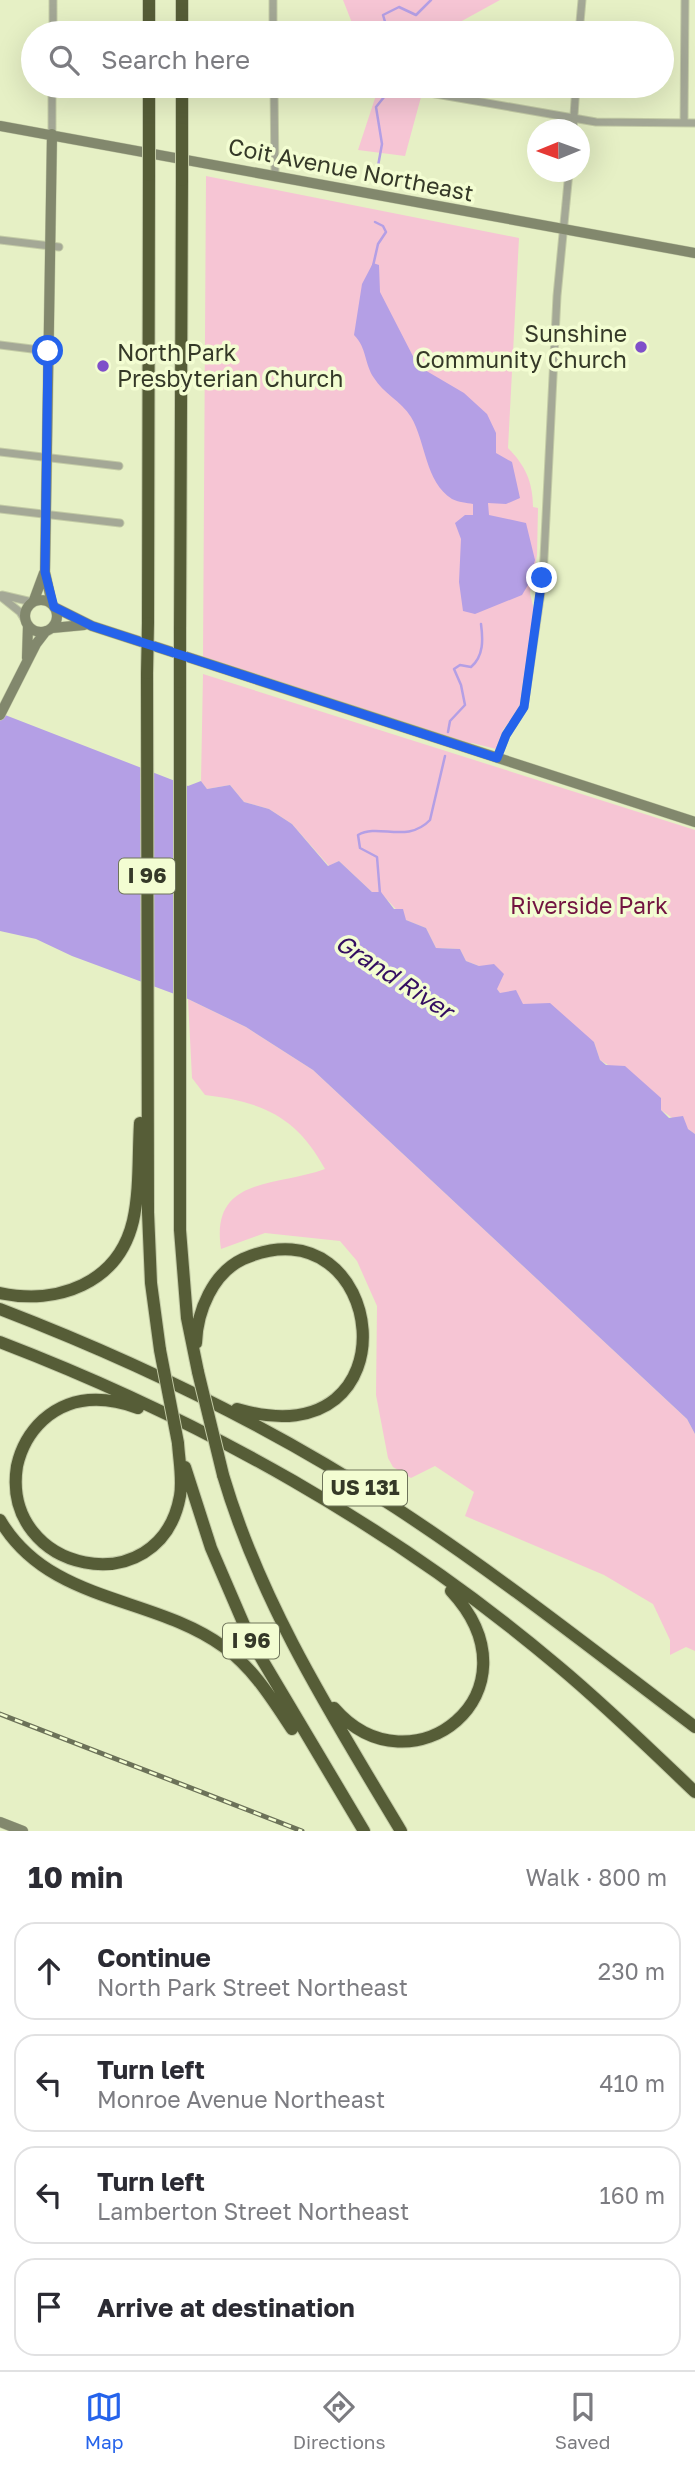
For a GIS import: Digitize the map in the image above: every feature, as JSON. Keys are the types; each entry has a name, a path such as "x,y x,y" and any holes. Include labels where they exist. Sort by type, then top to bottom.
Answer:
{"highway":[{"path":"149,0 149,21"},
{"path":"182,0 182,21"},
{"name":"I 96","path":"149,98 148,1236 160,1350 178,1443 229,1592 251,1641 324,1768 362,1827"},
{"name":"I 96","path":"182,98 180,1230 187,1318 223,1475 251,1558 309,1676 401,1831"},
{"path":"0,1293 34,1298 72,1291 102,1273 119,1252 130,1230 134,1211 141,1110 148,1064"},
{"path":"197,1366 197,1332 202,1309 218,1280 242,1260 283,1250 312,1256 335,1270 351,1288 362,1312 365,1336 361,1359 342,1392 303,1415 276,1418 217,1403"},
{"name":"US 131","path":"0,1309 104,1351 217,1403 338,1472 462,1552 695,1727"},
{"name":"US 131","path":"0,1342 199,1428 287,1477 435,1572 558,1665 695,1792"},
{"path":"178,1443 181,1488 176,1511 163,1534 143,1552 108,1565 79,1564 48,1549 24,1520 15,1483 21,1453 38,1426 62,1407 90,1400 110,1400 199,1428"},
{"path":"0,1520 23,1552 62,1580 184,1626 224,1647 263,1685 299,1742 324,1768"},
{"path":"309,1676 351,1725 370,1736 404,1742 425,1738 457,1720 476,1695 482,1680 485,1660 482,1639 470,1611 435,1572"}],"main road":[{"name":"Coit Avenue Northeast","path":"0,126 695,253"},
{"path":"0,715 27,662 57,616 45,572 48,351 54,246 51,134"},
{"path":"27,662 26,610 33,601 45,572"},
{"path":"33,601 53,606 92,626 695,822"},
{"path":"26,623 36,631 92,626"},
{"path":"0,1822 23,1831"}],"street":[{"path":"53,0 53,21"},
{"path":"274,0 274,21"},
{"path":"580,21 582,0"},
{"path":"684,123 685,0"},
{"path":"51,134 52,98"},
{"path":"274,98 275,175"},
{"path":"461,98 596,122 695,123"},
{"path":"574,119 575,98"},
{"path":"497,758 506,735 524,707 540,598 557,296 568,182"},
{"path":"0,240 54,246"},
{"path":"0,345 48,351"},
{"path":"0,452 119,466"},
{"path":"0,509 120,523"},
{"path":"0,595 33,601"},
{"path":"0,595 20,612 26,623"}],"green space":[{"path":"343,0 500,0 462,21 351,21"},
{"path":"375,98 421,98 405,156 358,150"},
{"path":"206,176 519,238 508,448 527,475 533,507 538,508 537,555 530,593 534,610 519,709 503,730 496,749 472,743 469,745 203,657"},
{"name":"Riverside Park","path":"203,674 695,830 695,1134 661,1110 661,1098 600,1060 594,1042 500,993 479,966 466,961 460,949 436,948 426,928 406,920 381,893 372,892 339,861 329,866 292,824 269,809 244,802 230,785 207,789 201,781"},
{"path":"188,999 246,1027 313,1070 687,1419 695,1434 695,1651 686,1647 670,1655 670,1640 653,1604 604,1575 465,1516 474,1492 435,1466 411,1478 393,1467 388,1458 376,1395 377,1306 357,1261 340,1241 265,1233 221,1249 220,1225 226,1208 236,1196 250,1188 325,1169 303,1136 276,1115 244,1102 205,1095 192,1078"}],"water":[{"path":"373,263 379,265 380,292 418,366 464,393 487,414 496,433 496,453 512,462 520,498 506,504 488,503 489,515 526,523 535,560 528,585 522,595 475,614 463,611 459,582 461,539 455,523 465,515 473,515 473,504 452,499 436,483 411,417 374,378 361,345 354,335 362,284"},
{"name":"Grand River","path":"0,713 188,786 201,781 207,789 230,785 244,802 269,809 292,824 328,866 339,861 372,892 381,892 394,909 403,909 406,920 426,928 436,948 460,949 466,961 479,966 494,964 504,974 497,989 500,993 516,990 523,1004 550,1003 594,1042 600,1060 606,1065 625,1066 661,1098 661,1110 669,1118 683,1116 688,1129 695,1134 695,1434 687,1419 313,1070 246,1027 188,999 72,956 36,939 0,931"}],"waterway":[{"path":"385,21 383,15 399,7 416,15 431,0"},
{"path":"376,177 382,144 376,107 383,98"},
{"path":"373,266 378,244 386,232 383,226 375,222"},
{"path":"448,732 450,721 465,705 454,669 460,665 471,667 475,663 482,641 481,624"},
{"path":"380,894 377,857 360,848 358,835 375,831 412,831 430,820 445,756"}],"railway":[{"path":"0,1714 302,1831"}],"place":[{"name":"Sunshine Community Church","path":"641,347"},
{"name":"North Park Presbyterian Church","path":"103,366"}],"route":[{"path":"48,351 45,572 54,607 92,626 497,758 506,735 524,707 542,578"}]}
